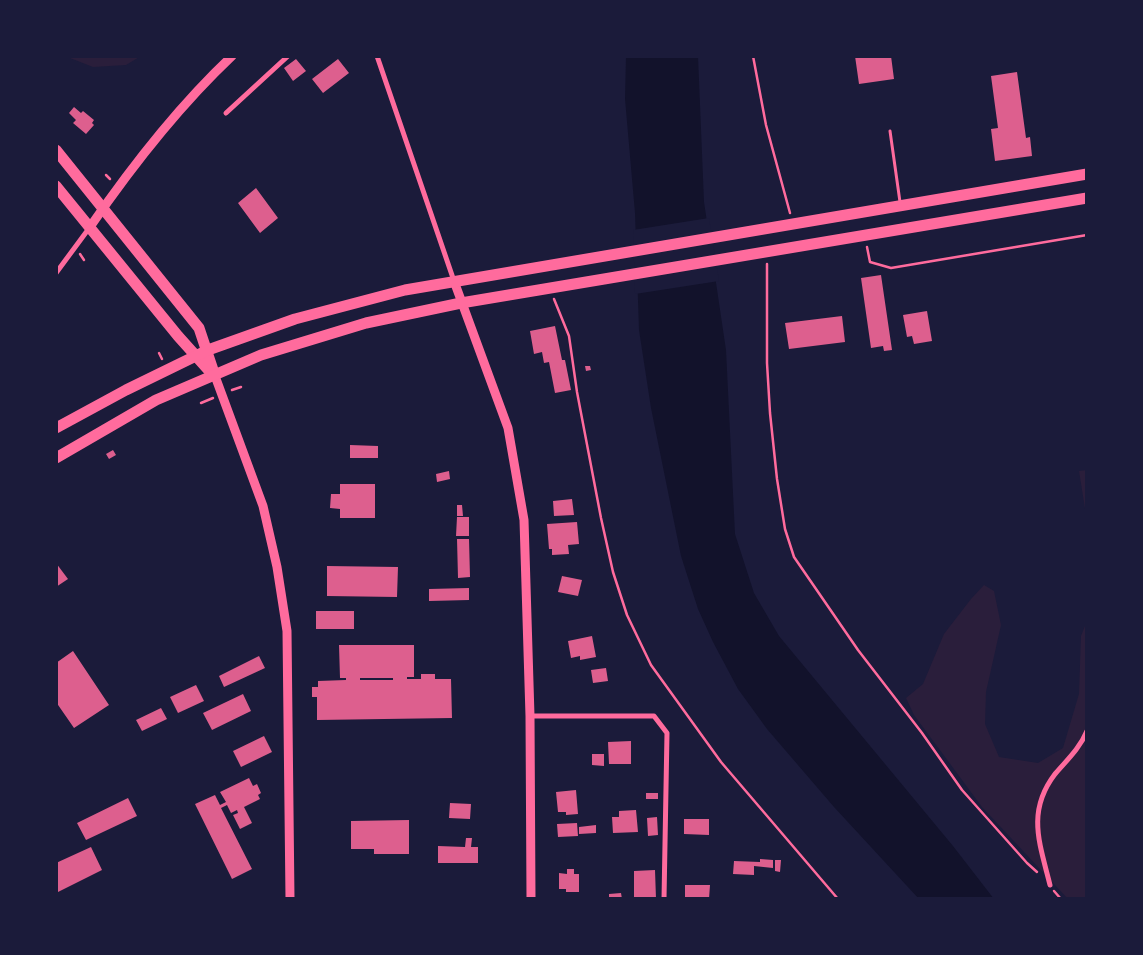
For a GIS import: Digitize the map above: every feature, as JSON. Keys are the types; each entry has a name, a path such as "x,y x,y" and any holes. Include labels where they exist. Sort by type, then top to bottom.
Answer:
{"main road":[{"path":"56,150 199,328 208,350 215,376"},
{"path":"56,428 126,390 208,350 314,314 405,290 1087,174"},
{"path":"56,186 194,356 215,376"},
{"path":"56,458 156,400 261,355 366,323 461,303 1087,198"}],"street":[{"path":"56,273 125,177 213,74 232,56"},
{"path":"226,113 288,56"},
{"path":"377,56 461,303 508,428 524,520 530,716 531,899"},
{"path":"215,376 263,506 278,567 287,631 290,899"},
{"path":"530,716 654,716 667,733 664,899"},
{"path":"1050,885 1038,843 1038,815 1048,786 1077,750 1087,731"}],"lane":[{"path":"890,131 900,206"}],"path":[{"path":"753,56 766,124 792,224"},
{"path":"865,236 870,262 891,268 1087,235"},
{"path":"766,252 768,271 767,355 770,413 777,479 786,529 794,557 852,642 922,733 962,790 1061,899"},
{"path":"551,288 558,310 570,336 577,392 601,518 613,572 627,614 651,665 721,762 838,899"}],"shaded area":[{"path":"65,56 141,56 126,65 93,67"},
{"path":"626,56 698,56 704,202 726,350 735,534 754,593 779,636 953,846 994,899 919,899 834,807 767,729 738,689 698,609 681,556 651,408 639,330 635,213 625,99"},
{"path":"1087,470 1087,521 1079,471"},
{"path":"984,585 994,591 1001,625 986,692 985,724 999,757 1038,763 1063,748 1079,694 1081,636 1087,621 1087,899 1068,899 982,807 914,715 906,698 923,684 944,634"}],"pier":[{"path":"709,218 719,281 635,294 633,230"}],"building":[{"path":"855,56 891,56 894,79 859,84"},
{"path":"296,59 306,71 293,81 284,68"},
{"path":"338,59 349,73 323,93 312,79"},
{"path":"1017,72 1026,138 1030,137 1032,156 995,161 991,129 998,128 991,76"},
{"path":"74,107 81,113 83,111 94,120 92,123 94,125 86,134 73,123 76,120 69,113"},
{"path":"256,188 278,218 260,233 238,203"},
{"path":"881,275 892,350 884,351 883,346 871,348 861,278"},
{"path":"927,311 932,341 914,344 912,336 907,337 903,315"},
{"path":"842,316 845,342 789,349 785,323"},
{"path":"555,326 571,390 555,393 549,362 544,363 542,352 534,354 530,331"},
{"path":"585,366 590,366 591,370 586,371"},
{"path":"350,445 378,446 378,458 350,458"},
{"path":"113,450 116,455 109,459 106,454"},
{"path":"449,471 450,479 437,482 436,474"},
{"path":"340,484 375,484 375,518 340,518 340,509 330,508 331,494 340,494"},
{"path":"572,499 574,515 554,516 553,501"},
{"path":"457,505 462,505 463,516 457,516"},
{"path":"457,517 469,517 469,536 456,536"},
{"path":"577,522 579,544 568,545 569,554 552,555 552,549 549,549 547,524"},
{"path":"457,539 469,539 470,577 458,578"},
{"path":"56,563 68,579 56,587"},
{"path":"327,566 398,567 397,597 327,596"},
{"path":"562,576 582,580 578,596 558,592"},
{"path":"469,588 469,600 429,601 429,589"},
{"path":"316,611 354,611 354,629 316,629"},
{"path":"592,636 596,657 580,660 580,656 571,658 568,641"},
{"path":"339,645 414,645 414,677 407,677 407,679 421,679 421,674 435,674 435,679 451,679 452,718 317,720 317,697 312,697 312,687 318,687 318,681 346,680 346,678 340,678","holes":["360,678 393,678 393,680 360,680"]},
{"path":"73,651 109,705 74,728 56,702 56,663"},
{"path":"259,656 265,668 224,687 219,676"},
{"path":"606,668 608,681 593,683 591,670"},
{"path":"196,685 204,701 178,713 170,697"},
{"path":"243,694 251,711 212,730 203,713"},
{"path":"161,708 167,719 142,731 136,720"},
{"path":"264,736 272,752 241,767 233,751"},
{"path":"631,741 631,764 609,764 608,742"},
{"path":"592,754 604,754 604,766 592,765"},
{"path":"249,778 253,786 257,784 261,793 258,795 260,799 244,807 252,823 240,829 233,815 238,813 237,810 231,813 227,805 221,808 252,869 232,879 195,804 215,795 220,805 226,802 220,792"},
{"path":"576,790 578,814 566,815 566,812 558,812 556,792"},
{"path":"646,793 658,793 658,799 646,799"},
{"path":"128,798 137,816 86,840 77,823"},
{"path":"450,803 471,804 470,819 449,818"},
{"path":"636,810 638,832 613,833 612,817 619,817 619,811"},
{"path":"657,817 658,835 648,836 647,818"},
{"path":"684,819 709,819 709,835 684,834"},
{"path":"409,820 409,854 374,854 374,849 351,849 351,821"},
{"path":"577,823 578,836 558,837 557,824"},
{"path":"596,825 596,833 579,834 579,827"},
{"path":"466,838 472,838 471,847 478,847 478,863 438,863 438,846 465,847"},
{"path":"91,847 102,870 56,893 56,863"},
{"path":"760,859 773,860 773,868 754,866 754,875 733,874 734,861 760,862"},
{"path":"775,860 781,860 780,872 775,871"},
{"path":"567,869 574,869 574,874 579,874 579,892 566,892 566,889 559,889 559,873 567,874"},
{"path":"655,870 656,899 634,899 634,871"},
{"path":"685,885 710,885 709,899 685,899"},
{"path":"621,893 622,899 609,899 609,894"}]}
